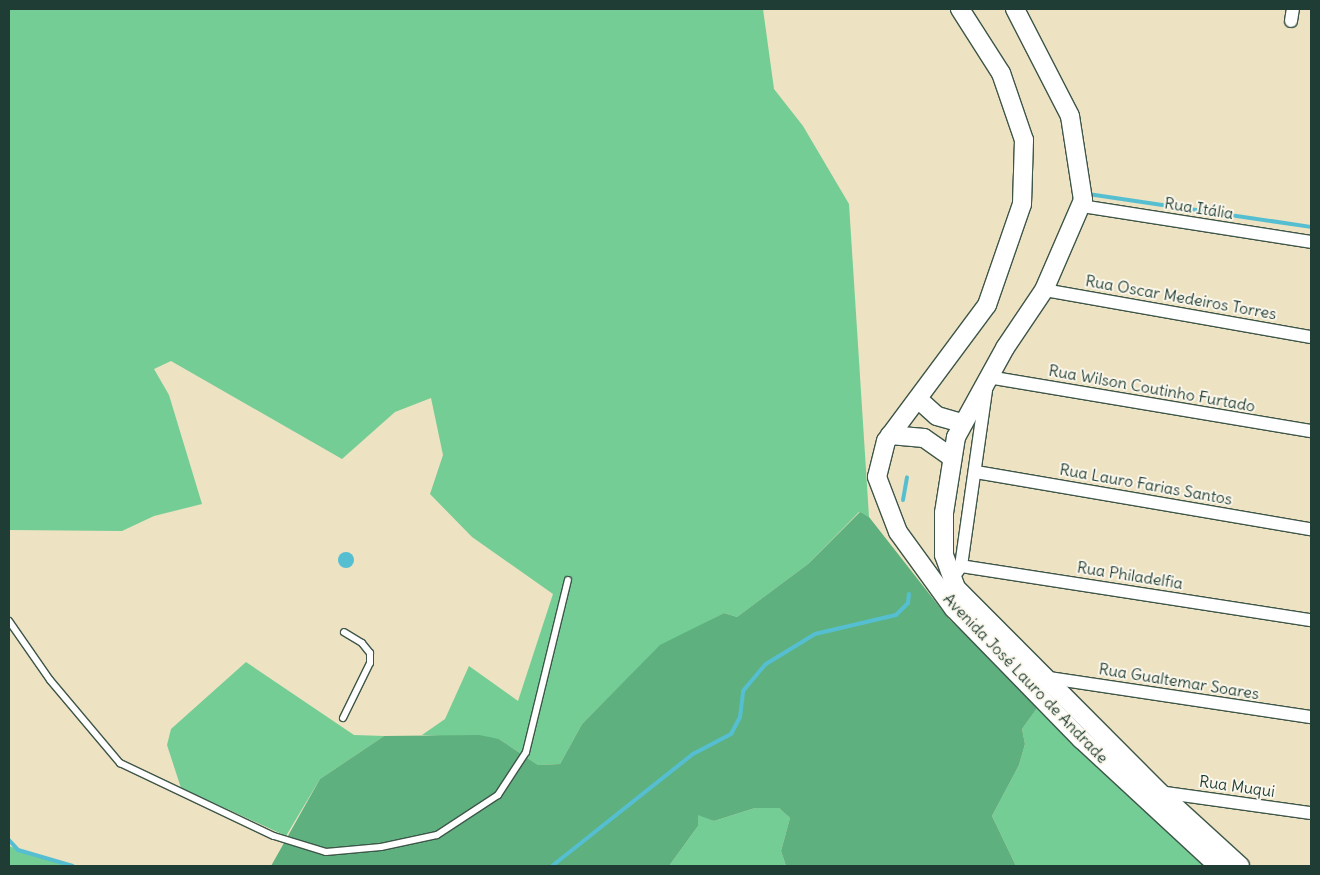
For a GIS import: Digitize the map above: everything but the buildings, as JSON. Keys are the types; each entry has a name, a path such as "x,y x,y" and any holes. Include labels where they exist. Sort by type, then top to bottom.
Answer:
{"street":[{"name":"Avenida José Lauro de Andrade","path":"960,9 1001,73 1024,140 1022,204 987,304 890,435 877,477 889,516 954,609 1080,739 1218,866"},
{"path":"1015,9 1070,116 1083,197"},
{"name":"Avenida José Lauro de Andrade","path":"1083,197 1044,290 988,377 962,423 950,456 944,513 944,555 952,581 1043,677 1158,792 1240,866"},
{"name":"Rua Itália","path":"1083,197 1311,242"},
{"name":"Rua Oscar Medeiros Torres","path":"1044,290 1311,337"},
{"path":"952,581 961,566 976,472 988,377"},
{"name":"Rua Wilson Coutinho Furtado","path":"988,377 1311,431"},
{"path":"918,399 937,416 962,423"},
{"path":"890,435 924,438 950,456"},
{"name":"Rua Lauro Farias Santos","path":"976,472 1311,529"},
{"name":"Rua Philadelfia","path":"961,566 1311,620"},
{"name":"Rua Gualtemar Soares","path":"1043,677 1311,717"},
{"name":"Rua Muqui","path":"1158,792 1311,813"}],"lane":[{"path":"9,621 50,680 120,763 274,836 326,852 381,847 437,835 498,796 526,752 568,580"},
{"path":"343,718 370,663 370,653 362,643 344,632"}],"green space":[{"path":"9,9 763,9 774,89 803,126 849,204 869,517 859,512 808,564 737,617 724,613 660,646 582,724 560,764 538,765 499,739 422,735 445,719 469,666 518,701 553,594 472,537 430,494 443,455 431,398 395,412 342,459 171,361 154,369 169,395 202,504 154,516 122,531 9,530"},
{"path":"860,512 869,517 949,619 1040,704 1022,729 1025,744 1019,765 992,816 1016,866 786,866 781,851 790,818 779,808 755,808 714,821 698,815 698,826 669,866 271,866 320,779 384,736 479,735 499,739 538,765 560,764 582,724 660,645 724,613 737,617 808,564"},
{"path":"246,662 354,735 384,736 320,779 286,836 181,788 167,745 171,729"},
{"path":"1040,704 1212,866 1016,866 992,816 1019,765 1025,744 1022,729"},
{"path":"755,808 779,808 790,818 781,851 786,866 669,866 698,826 698,814 714,821"},
{"path":"9,846 67,866 9,866"}],"water":[{"path":"346,552 352,554 354,560 352,566 346,568 340,566 338,560 340,554"}],"waterway":[{"path":"1088,194 1311,227"},
{"path":"903,500 907,477"},
{"path":"552,866 693,754 731,734 740,717 743,691 766,664 815,634 896,615 908,603 909,594"},
{"path":"9,840 18,850 73,866"}]}
